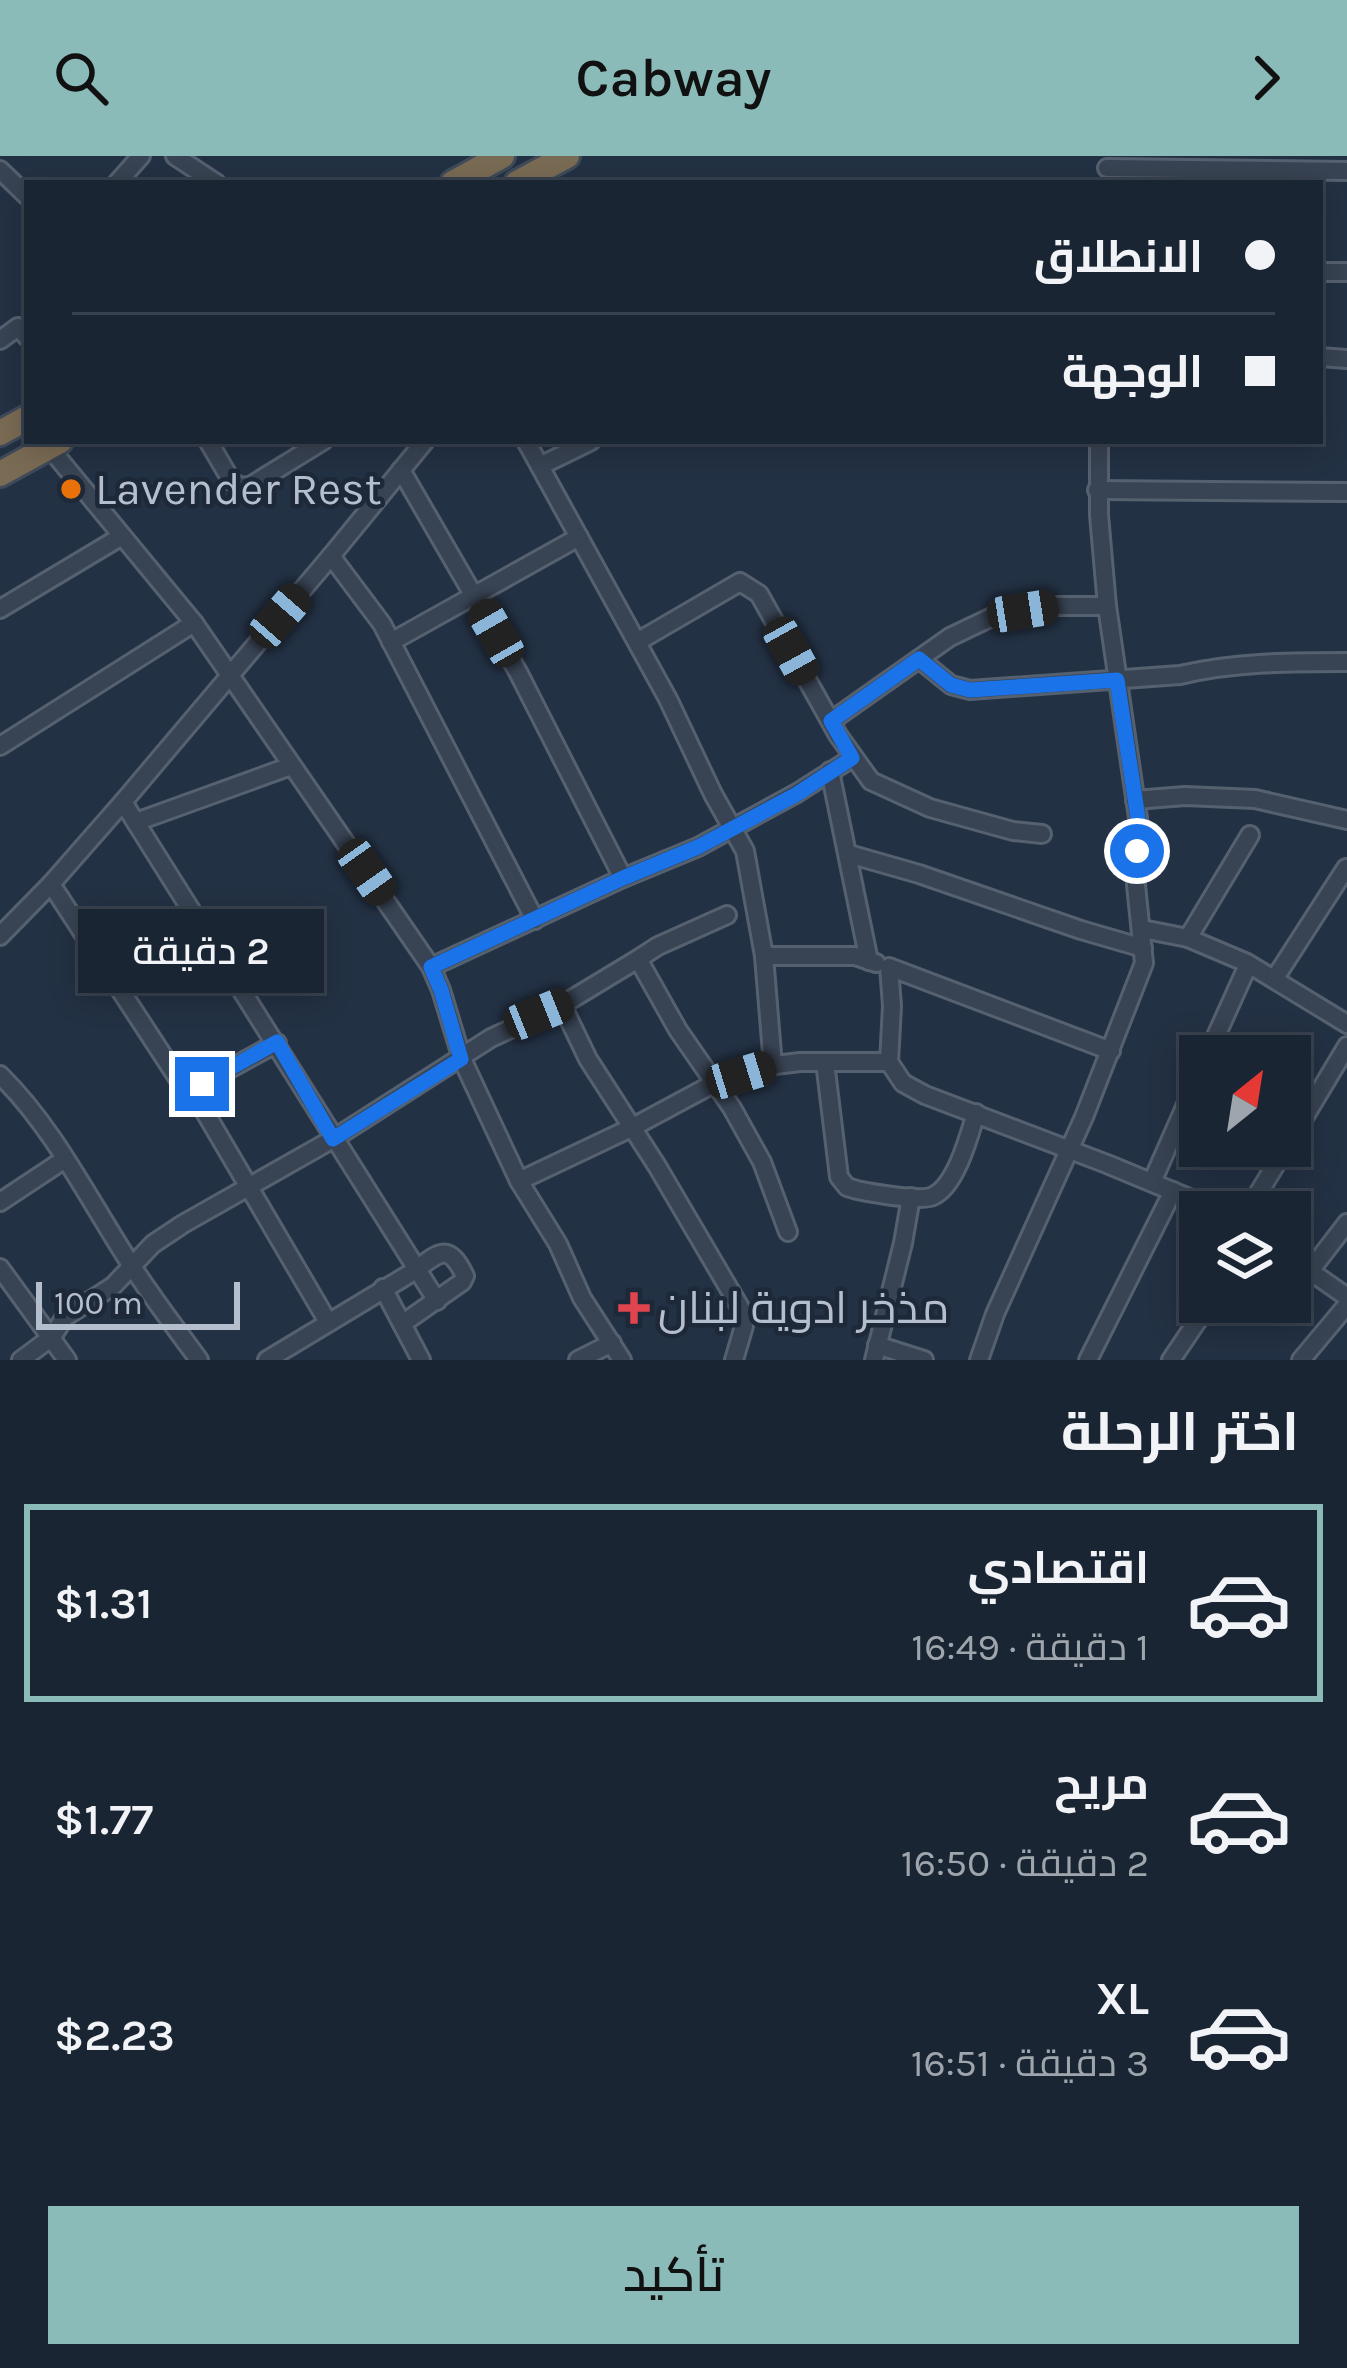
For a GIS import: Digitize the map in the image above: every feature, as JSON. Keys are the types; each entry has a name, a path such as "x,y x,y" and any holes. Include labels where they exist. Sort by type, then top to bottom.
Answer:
{"highway":[{"path":"523,180 567,156"},
{"path":"458,180 491,159"},
{"path":"0,474 54,444"}],"street":[{"path":"120,180 141,156"},
{"path":"175,156 211,180"},
{"path":"1107,169 1347,171"},
{"path":"0,170 24,193"},
{"path":"0,340 18,327 24,334"},
{"path":"54,444 194,623 431,967 461,1059 519,1180 558,1244 582,1298 622,1360"},
{"path":"210,444 239,487 250,486 318,444"},
{"path":"0,936 123,802 423,444"},
{"path":"528,444 638,642 745,851 764,956 773,1066"},
{"path":"540,466 585,444"},
{"path":"979,1360 1144,963 1136,885 1138,818 1107,606 1097,490 1099,444"},
{"path":"401,470 544,720 623,878"},
{"path":"1097,490 1347,492"},
{"path":"0,609 122,536"},
{"path":"391,642 579,537"},
{"path":"331,556 382,624 535,920"},
{"path":"638,642 740,582 759,594 852,758 871,781 930,808 1013,831 1042,834"},
{"path":"831,721 950,637 994,616 1052,606 1107,606"},
{"path":"0,746 194,623"},
{"path":"919,659 951,685 970,690 1180,675 1257,663 1347,662"},
{"path":"431,967 698,847 797,794 852,758"},
{"path":"136,822 291,766"},
{"path":"830,771 869,961"},
{"path":"1136,800 1185,796 1255,800 1347,820"},
{"path":"123,802 437,1300"},
{"path":"1188,938 1250,835"},
{"path":"849,854 1060,923 1142,938 1188,938 1275,978 1347,1024"},
{"path":"1275,978 1346,868"},
{"path":"51,884 177,1077 189,1085 328,1322"},
{"path":"21,1360 52,1337 65,1317 113,1286 153,1244 183,1224 333,1139 491,1038 562,1005 658,946 727,915"},
{"path":"764,956 856,956 1111,1051"},
{"path":"638,959 763,1162 788,1232"},
{"path":"1217,1035 1248,964"},
{"path":"889,967 889,1062 902,1083 1179,1194"},
{"path":"562,1005 588,1059 741,1309 744,1326 734,1360"},
{"path":"189,1085 202,1084 277,1042"},
{"path":"1311,1095 1347,1046"},
{"path":"825,1062 839,1177 857,1190 934,1196 949,1183 976,1113"},
{"path":"519,1180 715,1083 773,1066 889,1062"},
{"path":"0,1075 21,1095 132,1267 199,1360"},
{"path":"1152,1182 1179,1121"},
{"path":"0,1202 65,1159"},
{"path":"1088,1360 1173,1191"},
{"path":"911,1197 876,1352 924,1360"},
{"path":"1311,1269 1347,1223"},
{"path":"267,1360 437,1253 452,1255 465,1276 462,1282 402,1324"},
{"path":"0,1268 67,1360"},
{"path":"1301,1360 1347,1301 1311,1271"},
{"path":"382,1288 421,1360"},
{"path":"1171,1360 1196,1323"},
{"path":"578,1360 612,1343"}],"place":[{"name":"Lavender Rest","path":"71,489"},
{"name":"مذخر ادوية لبنان","path":"634,1308"}],"route":[{"path":"202,1084 277,1042 333,1139 461,1059 431,967 698,847 797,794 852,758 831,721 919,659 951,685 970,690 1117,680 1138,818 1137,851"}]}
